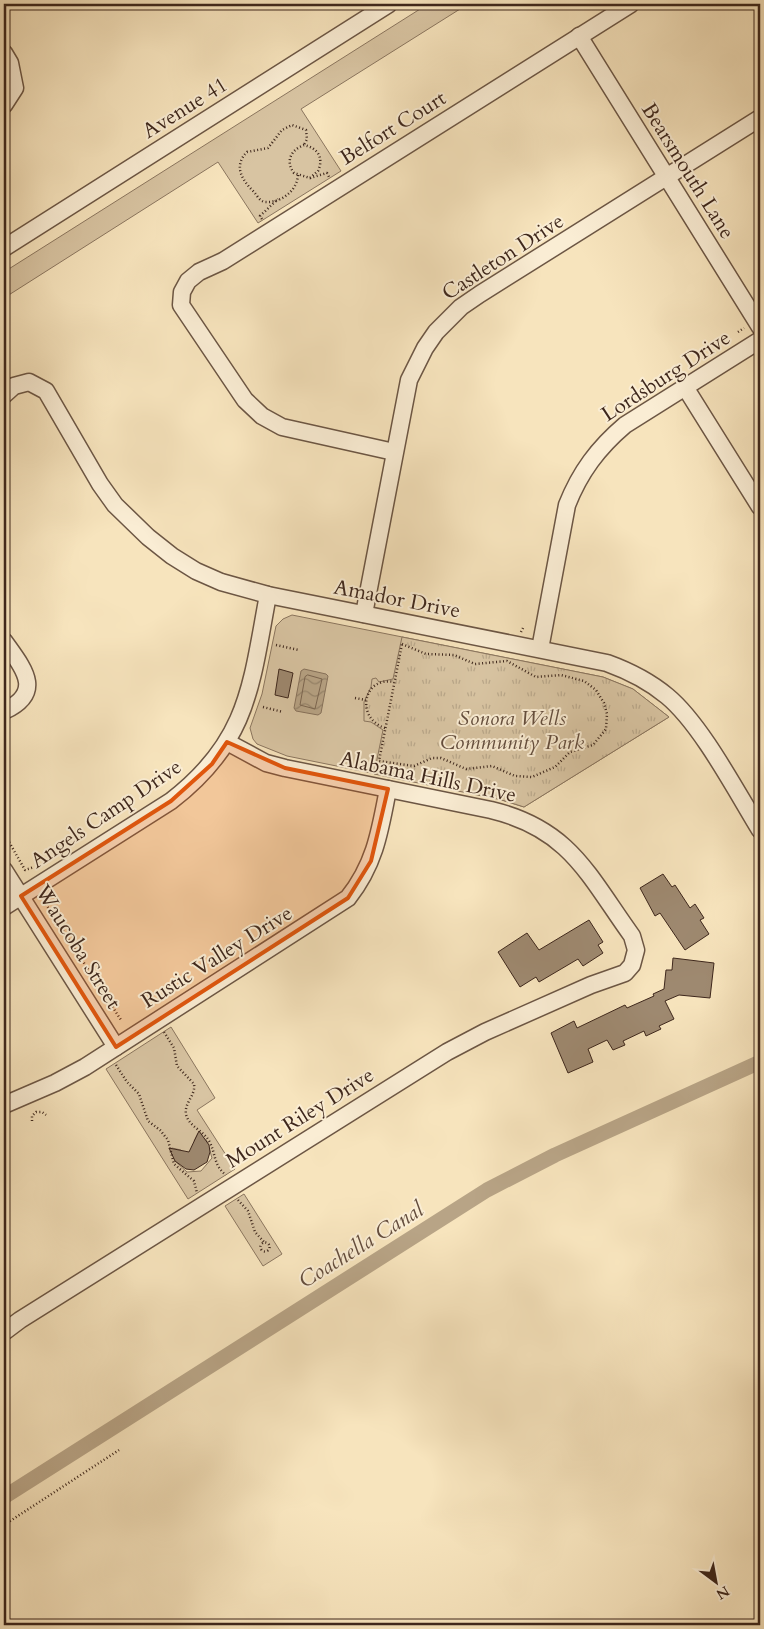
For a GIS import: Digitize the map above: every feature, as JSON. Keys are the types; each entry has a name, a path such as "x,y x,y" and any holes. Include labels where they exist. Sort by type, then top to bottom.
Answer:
{"street":[{"name":"Avenue 41","path":"4,248 389,4"},
{"name":"Belfort Court","path":"394,452 282,428 262,416 245,400 206,339 188,317 181,305 182,292 188,281 199,272 223,261 631,4"},
{"name":"Bearsmouth Lane","path":"579,36 760,327"},
{"path":"4,53 10,63 16,88 4,105"},
{"name":"Castleton Drive","path":"364,614 409,380 425,348 448,318 480,294 760,118"},
{"name":"Lordsburg Drive","path":"540,649 567,505 576,483 588,462 606,441 625,425 760,340"},
{"name":"Amador Drive","path":"4,395 14,386 29,382 38,385 52,399 66,428 110,498 148,537 172,556 196,571 221,582 268,595 607,663 631,672 668,697 697,730 760,830"},
{"path":"685,387 760,507"},
{"name":"Angels Camp Drive","path":"4,907 170,801 192,784 212,764 227,742 241,714 252,678 268,595"},
{"path":"4,642 22,667 27,677 28,688 23,698 14,706 4,711"},
{"name":"Alabama Hills Drive","path":"227,742 266,763 514,815 540,827 578,858 632,936 636,950 632,965"},
{"name":"Rustic Valley Drive","path":"4,1105 116,1055 348,898 362,881 371,861 388,789"},
{"name":"Waucoba Street","path":"4,870 116,1055"},
{"name":"Mount Riley Drive","path":"4,1332 414,1071 485,1032 590,985 620,976 632,965"}],"path":[{"path":"278,199 266,202 259,199 244,182 239,169 242,158 247,152 268,148 282,130 292,125 306,130 307,139 304,146"},
{"path":"266,144 268,148"},
{"path":"310,178 318,171 321,159 316,151 304,146 296,149 290,156 290,165 298,175 310,178 327,172 330,178"},
{"path":"262,220 260,216 278,199 295,188 298,175"},
{"path":"402,644 426,654 454,655 475,664 507,661 536,677 561,675 577,678 592,686 604,703 607,714 606,729 593,745 570,752 555,767 544,773 520,777 496,767 466,768 441,758 432,758 418,765 409,766 379,760 385,728 402,644"},
{"path":"276,645 298,650"},
{"path":"385,728 368,718 366,700 375,684 384,681 394,682"},
{"path":"355,698 366,700"},
{"path":"263,708 283,712"},
{"path":"4,833 25,870 34,867"},
{"path":"52,896 45,902 121,1020"},
{"path":"164,1032 174,1048 177,1066 194,1084 194,1092 186,1110 186,1116 193,1126 210,1142 215,1161 226,1175"},
{"path":"116,1055 127,1082 139,1094 148,1121 160,1130 168,1140 174,1164 194,1181 197,1193"},
{"path":"32,1121 32,1116 36,1112 42,1112 46,1115"},
{"path":"237,1198 248,1211 255,1232 264,1242"},
{"path":"4,1525 120,1450"}],"highlighted area":[{"path":"227,742 285,768 388,789 371,861 348,898 116,1047 21,896 171,801 212,764"}],"green space":[{"path":"428,4 468,4 301,109 341,171 258,223 218,162 4,298 4,272"},
{"name":"Sonora Wells Community Park","path":"292,615 603,677 633,689 669,717 524,807 495,798 287,756 257,744 253,739 250,728 262,694 276,626 283,619"},
{"name":"Sonora Wells Community Park","path":"402,637 603,677 633,689 669,717 524,807 502,800 374,774 383,730 371,722 364,721 364,702 371,687 372,679 376,678 379,682 393,679"},
{"path":"171,1027 215,1098 197,1110 235,1169 188,1199 106,1069","holes":["198,1133 207,1141 212,1158 201,1171 187,1172 175,1161 172,1148 181,1150 183,1155 200,1151 194,1141"]},
{"path":"244,1194 282,1254 263,1266 225,1206"}],"water":[{"path":"304,669 328,676 321,713 318,715 296,711 294,708 301,671"}],"building":[{"path":"279,669 293,673 288,698 275,695"},
{"path":"663,874 672,887 675,885 690,908 695,904 704,918 700,920 709,934 685,950 660,913 655,916 640,888"},
{"path":"589,920 603,942 598,945 603,953 583,966 578,959 539,982 536,977 520,987 498,952 527,933 539,950"},
{"path":"673,958 714,963 710,998 679,995 665,1001 674,1019 659,1026 661,1029 646,1036 644,1031 623,1041 625,1045 613,1050 607,1040 588,1049 593,1062 568,1073 551,1033 574,1021 577,1028 625,1005 627,1008 654,996 653,994 664,989 666,970 672,970"},
{"path":"199,1131 209,1145 210,1152 207,1162 194,1170 186,1169 175,1161 169,1148 189,1152"}],"waterway":[{"name":"Coachella Canal","path":"4,1497 487,1190 555,1155 760,1062"}]}
